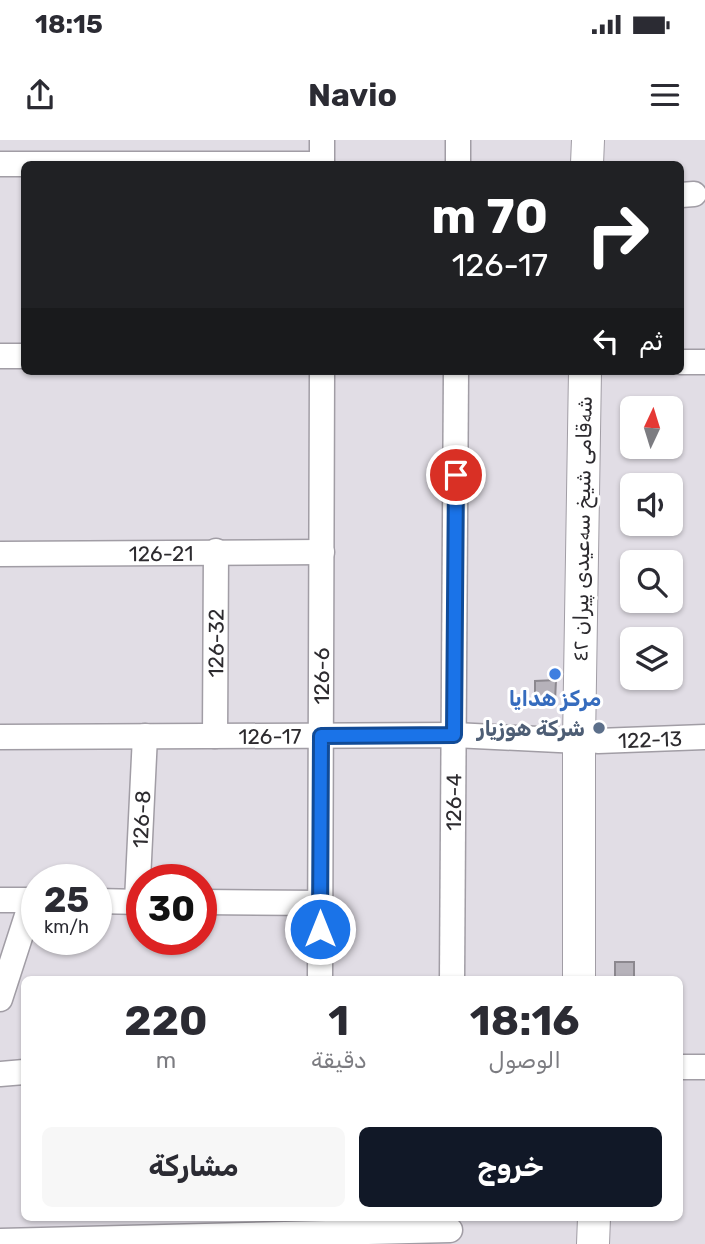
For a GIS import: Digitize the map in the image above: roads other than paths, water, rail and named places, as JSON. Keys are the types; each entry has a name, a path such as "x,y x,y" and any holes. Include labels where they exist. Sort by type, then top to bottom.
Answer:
{"main road":[{"path":"587,161 588,140"},
{"path":"603,140 603,161"},
{"name":"شەقامی شیخ سەعیدی پیران ٤٢","path":"585,375 589,741 596,976"},
{"name":"شەقامی شیخ سەعیدی پیران ٤٢","path":"579,976 601,375"},
{"path":"578,1221 578,1244"},
{"path":"593,1221 593,1244"}],"street":[{"path":"323,140 323,161"},
{"path":"458,140 458,161"},
{"path":"0,164 21,164"},
{"path":"0,356 21,356"},
{"path":"684,362 705,362"},
{"name":"126-6","path":"320,976 322,375"},
{"name":"126-4","path":"452,976 456,375"},
{"name":"126-32","path":"215,736 216,551"},
{"name":"126-21","path":"0,554 321,552"},
{"name":"126-17","path":"0,737 454,735 589,741"},
{"name":"126-8","path":"140,864 145,736"},
{"name":"122-13","path":"589,741 705,737"},
{"path":"0,900 21,900"},
{"path":"217,902 320,903"},
{"path":"0,999 21,940"},
{"path":"683,1067 705,1067"},
{"path":"0,1074 21,1072"},
{"path":"0,1241 450,1231"}],"place":[{"name":"مركز هدايا","path":"555,674"},
{"name":"شرکة هوزیار","path":"599,728"}]}
